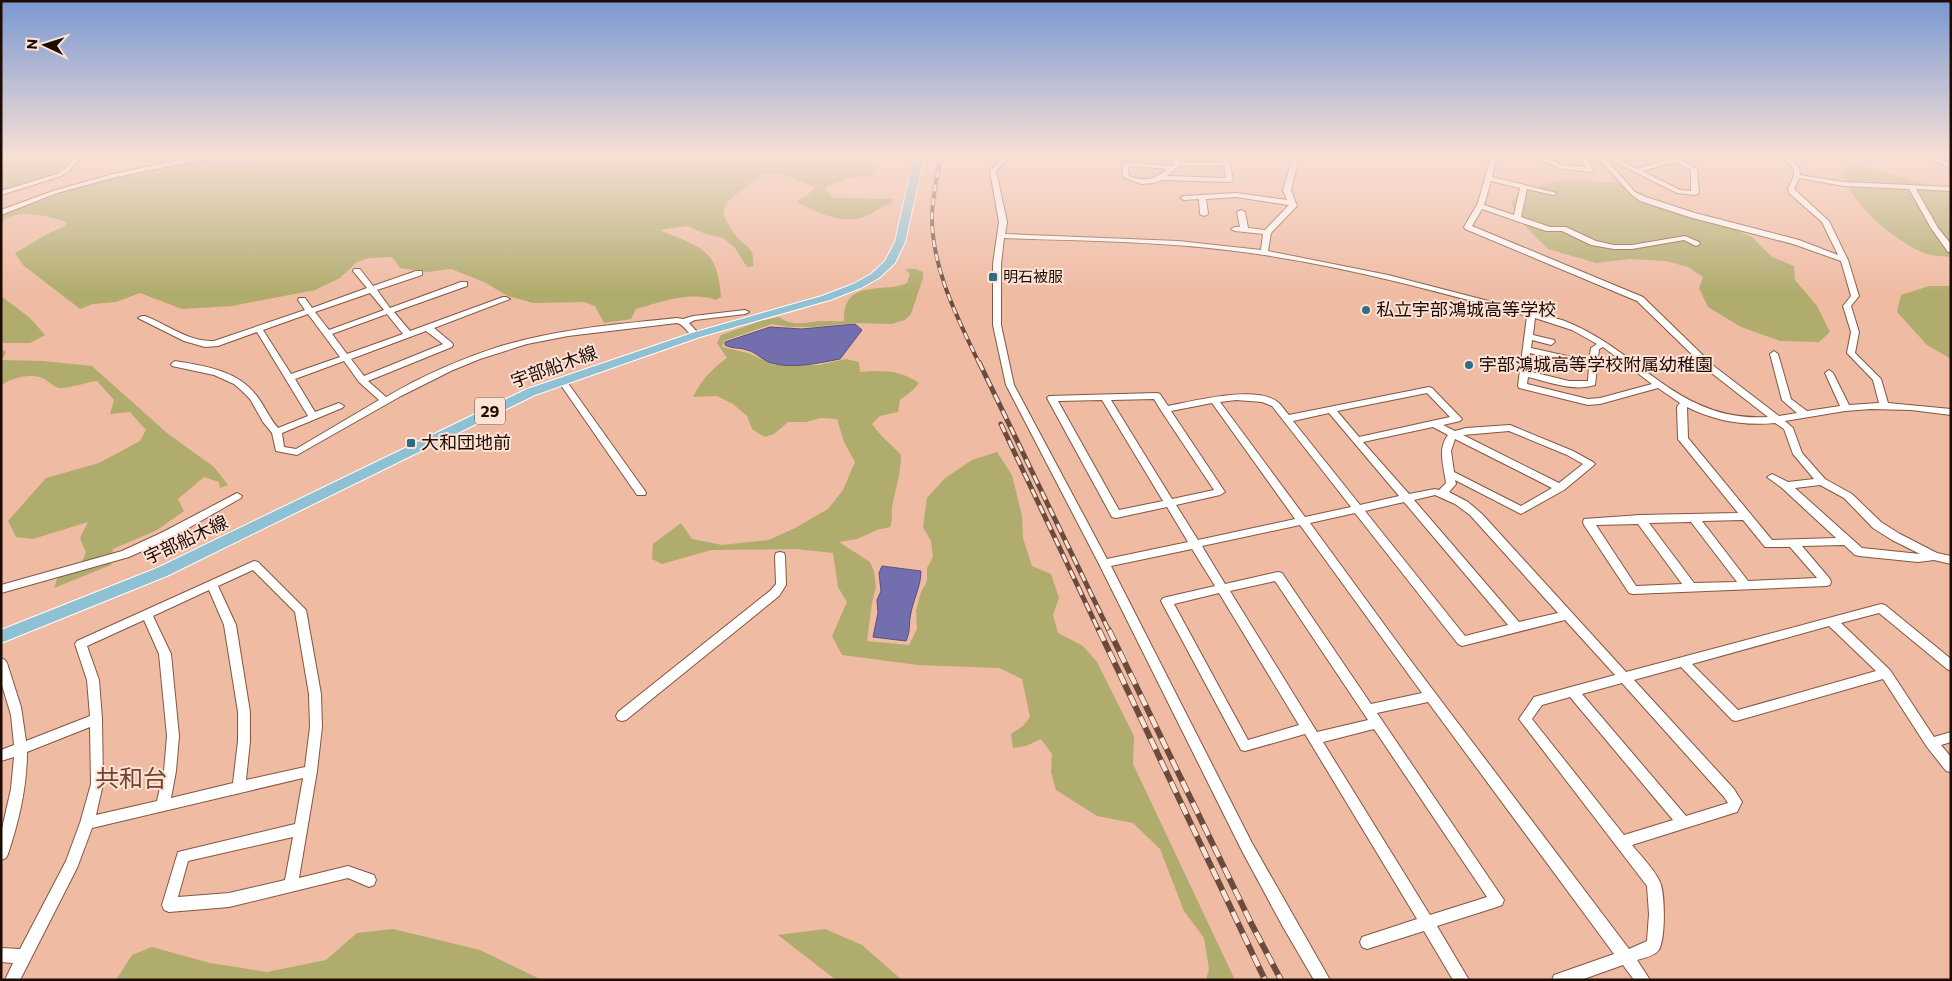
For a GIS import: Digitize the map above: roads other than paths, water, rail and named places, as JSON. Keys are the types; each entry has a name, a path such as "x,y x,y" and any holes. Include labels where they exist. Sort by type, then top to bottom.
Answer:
{"main road":[{"name":"宇部船木線","path":"1,637 162,572 479,416 562,381 696,335 826,298 857,286 875,276 890,263 900,242 909,203"}],"street":[{"path":"1,212 26,203"},
{"path":"1001,203 1003,222 998,264 997,325 1010,385 1104,564 1247,847 1288,922 1323,980"},
{"path":"1203,203 1204,214"},
{"path":"1264,253 1267,232 1292,209 1291,203"},
{"path":"1481,203 1474,219 1468,227 1636,297 1712,369 1788,428 1798,454 1821,481 1848,496 1886,530 1934,556 1951,560"},
{"path":"1517,218 1520,203"},
{"path":"1655,203 1692,215 1796,242 1844,260"},
{"path":"1804,203 1825,221 1844,260 1855,296 1847,306 1855,332 1850,352 1877,379 1884,407"},
{"path":"1920,203 1935,228 1951,250"},
{"path":"1480,206 1549,229 1563,230 1594,242 1614,247 1632,248 1686,238 1696,244"},
{"path":"1241,212 1240,229 1267,232"},
{"path":"1001,236 1132,241 1264,253 1385,277 1531,314 1577,329 1603,344 1686,403 1707,412 1729,418 1758,422 1846,408 1884,407 1951,412"},
{"path":"357,271 408,335"},
{"path":"142,318 190,340 209,344 419,273"},
{"path":"327,333 464,284"},
{"path":"290,378 506,299"},
{"path":"302,300 362,380 385,400"},
{"path":"684,322 693,318 745,312"},
{"path":"1531,314 1522,386 1588,402 1600,401 1659,385"},
{"path":"175,364 217,372 243,387 253,397 270,426 277,432 279,449 297,452 385,400 443,371 484,354 518,344 555,336 677,320 684,322 696,335"},
{"path":"258,328 313,416"},
{"path":"362,380 449,345 428,328"},
{"path":"1528,337 1551,342"},
{"path":"1524,373 1577,385 1589,385 1592,383 1595,348 1603,344"},
{"path":"1527,350 1594,365"},
{"path":"1774,354 1787,400 1805,415"},
{"path":"1829,373 1846,408"},
{"path":"562,381 641,493"},
{"path":"1286,418 1429,390 1457,419 1357,440"},
{"path":"1157,396 1220,492 1116,514 1052,398 1105,397 1157,396"},
{"path":"1105,397 1168,503 1196,544 1462,980"},
{"path":"1165,409 1247,397 1258,398 1275,404 1462,641 1566,615"},
{"path":"1216,401 1431,696 1643,980"},
{"path":"1686,403 1682,407 1683,438 1769,544 1846,541"},
{"path":"277,432 339,406"},
{"path":"1331,410 1516,627"},
{"path":"1434,424 1560,488"},
{"path":"1442,493 1451,484 1446,451 1449,440 1453,435 1466,431 1510,428 1570,453 1590,464 1560,488 1521,510 1451,474"},
{"path":"1772,477 1786,486 1858,552 1918,558 1934,556"},
{"path":"1786,486 1821,481"},
{"path":"1104,564 1435,492 1442,493 1470,508 1729,793 1734,802 1732,808 1620,842"},
{"path":"1,589 125,554 167,535 237,496"},
{"path":"1746,516 1588,522 1633,590 1826,582 1794,543"},
{"path":"1693,517 1746,586"},
{"path":"1640,519 1691,588"},
{"path":"622,716 776,593 781,585 780,556"},
{"path":"12,980 72,863 87,823 97,784 93,680 81,644 254,566 300,610 315,694 316,727 311,771 291,885"},
{"path":"1367,942 1429,924 1497,900 1278,576 1167,601 1246,746 1376,723"},
{"path":"212,584 230,625 244,712 244,742 239,787"},
{"path":"1559,980 1625,958 1649,949 1654,945 1656,898 1654,884 1525,719 1538,701 1684,663 1881,608 1951,666"},
{"path":"147,614 165,654 173,736 170,771 163,805"},
{"path":"1832,622 1886,673 1931,743 1951,767"},
{"path":"1,663 18,722 19,749 17,796 13,818 1,854"},
{"path":"1684,663 1736,716 1886,673"},
{"path":"1573,692 1683,822"},
{"path":"1368,710 1431,696"},
{"path":"1,756 96,719"},
{"path":"1931,743 1951,737"},
{"path":"87,823 311,771"},
{"path":"300,829 183,856 170,905 229,900 348,872 369,880"},
{"path":"1,955 24,956"}],"railway":[{"path":"933,203 933,234 941,272 954,310 979,363"},
{"path":"979,362 1109,631"},
{"path":"1001,424 1099,631"},
{"path":"1099,630 1265,980"},
{"path":"1109,630 1251,923 1281,980"}],"place":[{"name":"明石被服","path":"993,277"},
{"name":"私立宇部鴻城高等学校","path":"1366,310"},
{"name":"宇部鴻城高等学校附属幼稚園","path":"1469,365"},
{"name":"大和団地前","path":"411,443"}],"district":[{"name":"共和台","path":"131,779"}]}
